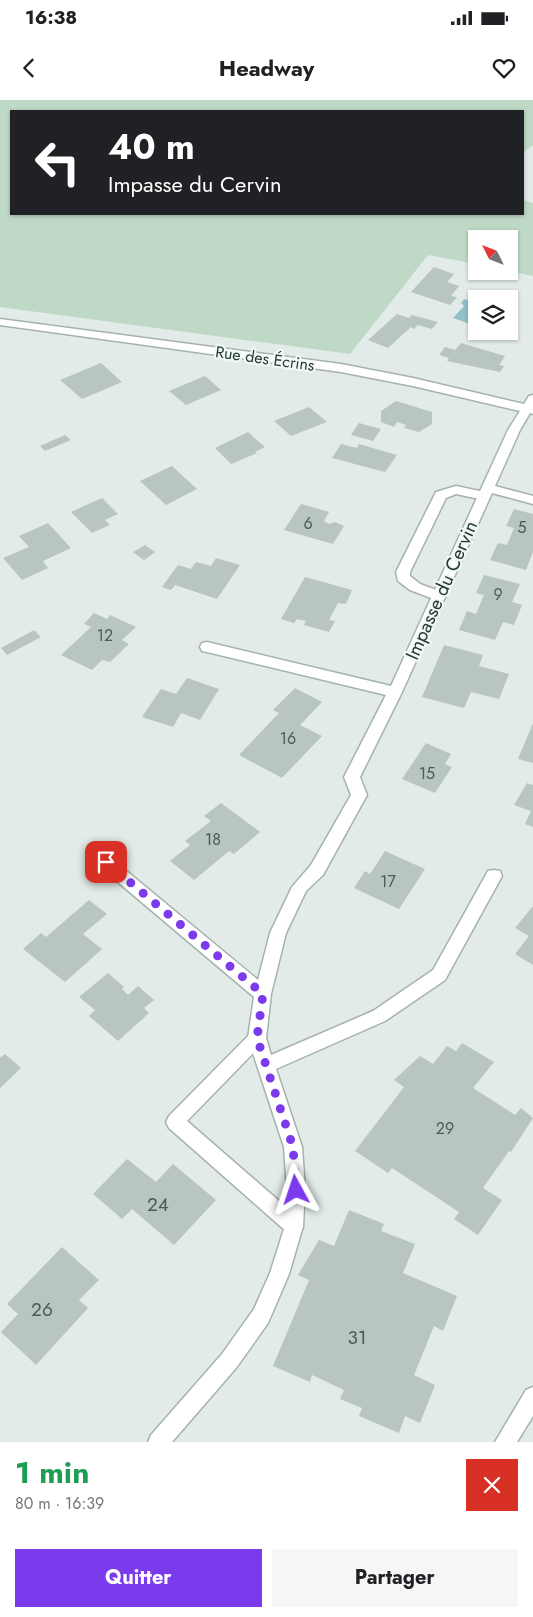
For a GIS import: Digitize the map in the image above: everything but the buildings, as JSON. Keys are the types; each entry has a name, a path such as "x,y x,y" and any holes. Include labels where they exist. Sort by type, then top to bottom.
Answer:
{"street":[{"name":"Rue des Écrins","path":"0,322 341,368 531,406"},
{"name":"Impasse du Cervin","path":"158,1442 229,1361 261,1316 279,1274 294,1226 296,1190 293,1147 257,1038 263,994 278,933 300,887 317,870 359,795 352,778 395,692 514,430 531,406"},
{"path":"439,596 408,583 403,578 404,572 441,495 446,491 452,490 486,492 533,500"},
{"path":"207,647 395,692"},
{"path":"106,862 263,994"},
{"path":"266,1065 379,1016 439,975 494,876"},
{"path":"257,1038 175,1122 294,1226"},
{"path":"505,1442 533,1397"}],"green space":[{"path":"0,100 533,100 533,145 524,152 524,110 10,110 10,215 524,215 524,200 533,203 533,276 518,273 518,230 468,230 468,262 428,255 350,354 0,307"}],"water":[{"path":"464,299 468,300 468,323 453,318 464,306 461,303"}],"route":[{"path":"106,862 263,994 257,1038 293,1147 296,1190"}]}
